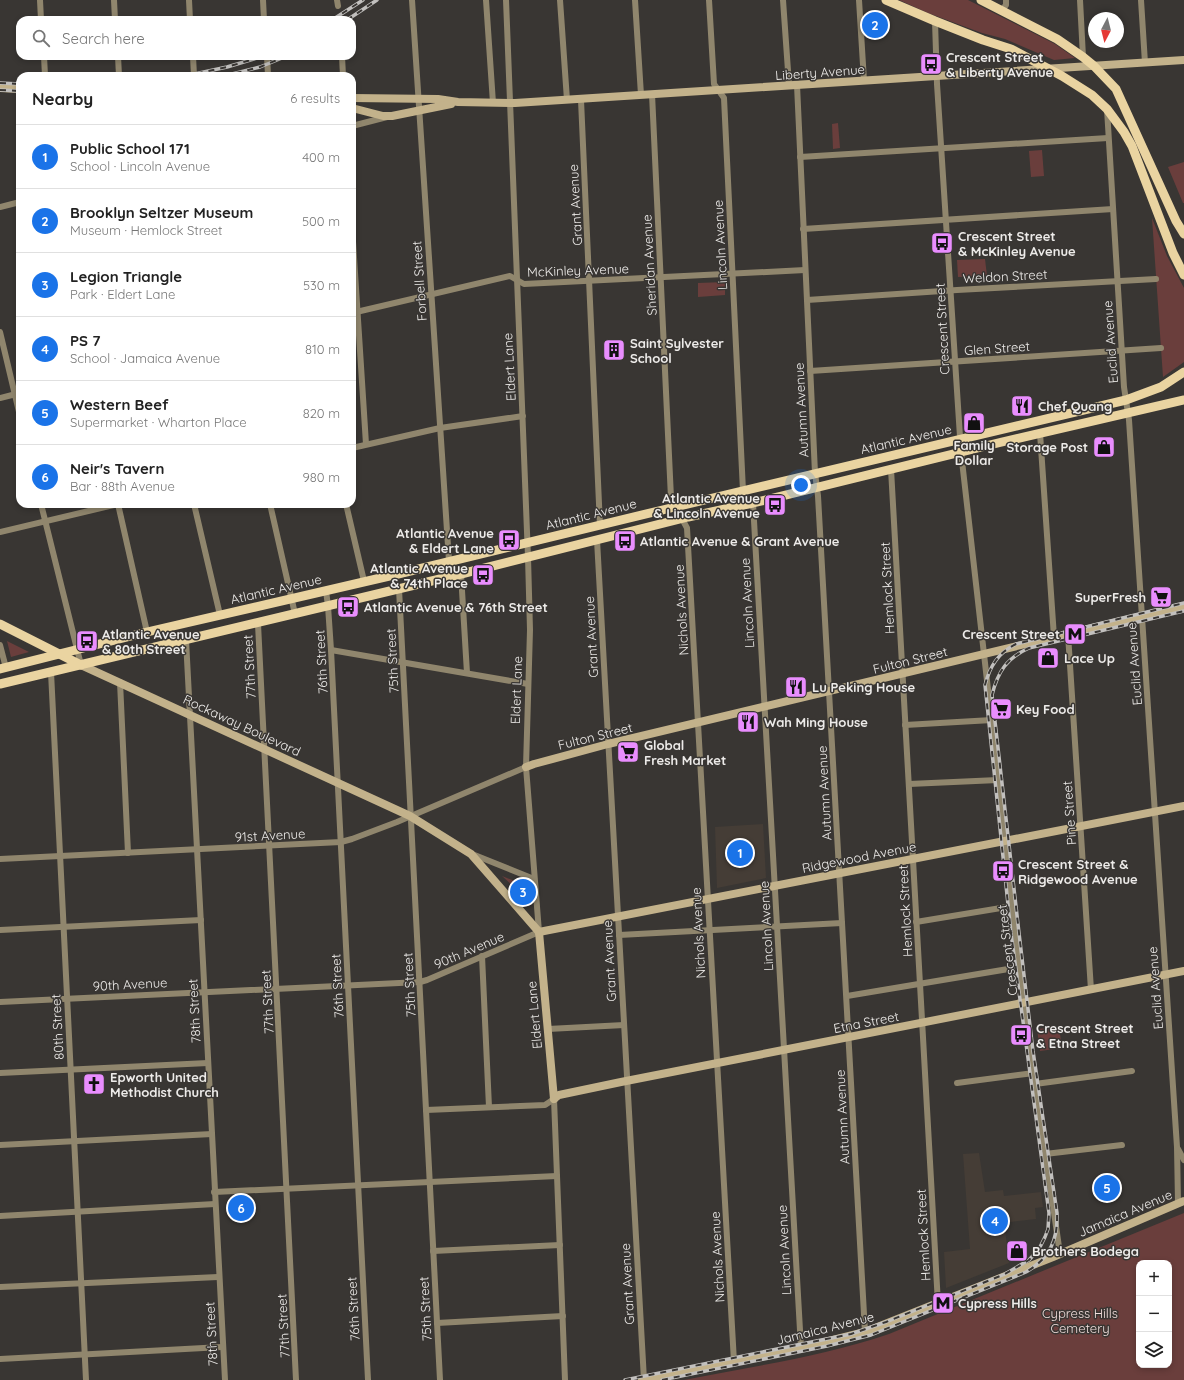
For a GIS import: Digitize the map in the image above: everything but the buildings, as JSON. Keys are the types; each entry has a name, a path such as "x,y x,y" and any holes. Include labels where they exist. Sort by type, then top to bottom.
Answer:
{"main road":[{"path":"886,0 934,21 1011,49 1049,68 1092,95 1107,109 1124,132 1132,146 1173,253 1184,275"},
{"path":"981,0 1058,39 1094,66 1116,89 1176,221 1184,234"},
{"name":"Liberty Avenue","path":"356,98 493,103 582,100 652,94 1184,60"},
{"path":"0,88 16,89"},
{"name":"Liberty Avenue","path":"392,116 458,102"},
{"path":"356,109 383,116 392,116"},
{"name":"Atlantic Avenue","path":"3,668 147,632 326,591 815,473 1126,400 1161,387 1184,372"},
{"name":"Atlantic Avenue","path":"0,684 258,624 682,518 753,503 960,452 1184,400"},
{"name":"Fulton Street","path":"526,767 608,744 1184,606"},
{"name":"Rockaway Boulevard","path":"0,624 81,665 410,816 471,854 539,932"},
{"name":"Ridgewood Avenue","path":"539,932 1184,806"},
{"name":"Eldert Lane","path":"539,932 554,1100"},
{"name":"Etna Street","path":"554,1100 560,1095 627,1081 1184,971"},
{"name":"Jamaica Avenue","path":"643,1380 801,1348 865,1332 1060,1254 1181,1202"}],"street":[{"path":"40,0 41,16"},
{"path":"114,0 116,16"},
{"path":"189,0 190,16"},
{"path":"263,0 264,16"},
{"name":"Forbell Street","path":"412,0 449,561"},
{"path":"486,0 493,103"},
{"name":"Eldert Lane","path":"506,0 528,543 530,630 526,767 539,932"},
{"path":"560,0 567,100"},
{"path":"635,0 640,95"},
{"name":"Lincoln Avenue","path":"709,0 714,84 724,98 743,491"},
{"name":"Autumn Avenue","path":"783,0 800,157 815,473 830,691 865,1332"},
{"path":"859,0 864,81"},
{"path":"1001,11 1006,5 1006,0"},
{"path":"1080,0 1083,57"},
{"path":"1141,0 1145,63"},
{"name":"Crescent Street","path":"934,21 960,452 985,654 1024,1003 1060,1254"},
{"path":"44,60 45,72"},
{"path":"118,60 119,72"},
{"path":"192,60 194,72"},
{"path":"267,60 268,72"},
{"path":"342,60 343,72"},
{"name":"Sheridan Avenue","path":"652,94 671,498 675,507"},
{"name":"Grant Avenue","path":"582,100 600,526"},
{"name":"Euclid Avenue","path":"1107,109 1117,280 1128,413 1181,1202"},
{"path":"356,125 392,116"},
{"path":"800,157 1108,138"},
{"path":"0,207 16,203"},
{"path":"803,229 1113,209"},
{"name":"McKinley Avenue","path":"356,312 510,276 524,284 805,270"},
{"name":"Weldon Street","path":"807,300 950,290 1156,279"},
{"path":"356,324 366,444"},
{"path":"0,332 16,390"},
{"name":"Glen Street","path":"810,371 1161,348"},
{"path":"0,398 16,394"},
{"path":"356,447 440,428 523,416"},
{"path":"1040,433 1054,638"},
{"name":"Hemlock Street","path":"891,469 938,1304"},
{"name":"Lincoln Avenue","path":"753,503 801,1348"},
{"name":"Nichols Avenue","path":"675,507 687,528 734,1362"},
{"path":"42,508 81,665"},
{"path":"0,532 102,508"},
{"path":"119,508 147,632"},
{"path":"195,508 220,615"},
{"path":"271,508 295,614"},
{"path":"347,508 364,581"},
{"name":"Grant Avenue","path":"597,540 643,1380"},
{"path":"462,574 467,673"},
{"name":"75th Street","path":"399,589 404,662 410,816 440,1380"},
{"name":"76th Street","path":"326,591 332,650 368,1380"},
{"name":"77th Street","path":"258,624 296,1380"},
{"name":"Pine Street","path":"1068,634 1091,990"},
{"name":"78th Street","path":"186,640 191,715 218,1276 225,1380"},
{"path":"0,645 3,668"},
{"path":"332,650 528,684"},
{"name":"80th Street","path":"51,672 86,1380"},
{"path":"120,682 128,853"},
{"path":"905,724 992,720"},
{"name":"91st Avenue","path":"0,859 341,842 410,816 526,767"},
{"path":"909,784 998,780"},
{"name":"Rockaway Boulevard","path":"471,854 534,879"},
{"path":"916,922 1013,906"},
{"path":"0,930 201,920"},
{"path":"619,935 842,923"},
{"name":"90th Avenue","path":"0,1002 420,982 539,932"},
{"path":"482,956 489,1107"},
{"path":"846,996 1020,967"},
{"path":"548,1029 624,1024"},
{"path":"0,1073 208,1063"},
{"path":"1035,1084 1132,1071"},
{"path":"957,1083 1034,1072"},
{"path":"426,1110 545,1105 554,1100"},
{"name":"Eldert Lane","path":"554,1100 565,1380"},
{"path":"0,1145 212,1134"},
{"path":"1045,1154 1122,1145"},
{"name":"Euclid Avenue","path":"1177,1147 1184,1160"},
{"path":"214,1192 557,1176"},
{"path":"0,1216 215,1204"},
{"path":"433,1251 560,1246"},
{"path":"0,1287 218,1276"},
{"path":"437,1323 563,1316"},
{"path":"0,1359 222,1347"}],"shaded area":[{"path":"763,824 766,878 717,888 715,827"},
{"path":"979,1153 985,1192 1003,1190 1004,1196 1041,1192 1043,1207 1035,1208 1036,1219 1010,1222 1010,1227 1005,1229 1009,1263 946,1288 944,1252 970,1249 963,1154"}],"green space":[{"path":"899,0 968,0 1055,44 1075,58 1054,60 1005,39 982,33 928,13"},
{"path":"838,123 840,148 833,149 832,124"},
{"path":"1042,150 1044,176 1031,177 1029,151"},
{"path":"1184,162 1184,203 1183,203 1168,167"},
{"path":"1152,218 1167,256 1184,288 1184,362 1163,377"},
{"path":"985,259 987,276 958,277 957,260"},
{"path":"725,282 725,295 698,297 698,283"},
{"path":"7,641 29,652 11,657"},
{"path":"502,876 525,885 527,899"},
{"path":"1059,1027 1062,1048 1040,1051 1037,1029"},
{"name":"Cypress Hills Cemetery","path":"1184,1213 1184,1380 684,1380 761,1366 864,1342 889,1334"}],"railway":[{"path":"338,16 363,0"},
{"path":"353,16 377,0"},
{"path":"204,72 251,60"},
{"path":"240,72 260,67 277,60"},
{"path":"0,83 16,84"},
{"path":"0,90 16,91"},
{"path":"625,1380 851,1334 886,1322 1005,1274 1029,1260 1039,1249 1048,1229 1049,1213 1011,933 985,685 992,666 1004,652 1016,644 1184,603"},
{"path":"662,1380 827,1346 871,1335 1026,1272 1034,1267 1047,1254 1056,1232 1057,1213 1033,1051 992,695 994,686 1004,666 1015,656 1029,648 1184,611"}],"place":[{"name":"Brooklyn Seltzer Museum","path":"875,25"},
{"name":"Crescent Street & Liberty Avenue","path":"931,64"},
{"name":"Crescent Street & McKinley Avenue","path":"942,243"},
{"name":"Saint Sylvester School","path":"614,350"},
{"name":"Chef Quang","path":"1022,406"},
{"name":"Family Dollar","path":"974,423"},
{"name":"Storage Post","path":"1104,447"},
{"name":"Atlantic Avenue & Lincoln Avenue","path":"775,505"},
{"name":"Atlantic Avenue & Eldert Lane","path":"509,540"},
{"name":"Atlantic Avenue & Grant Avenue","path":"625,541"},
{"name":"Atlantic Avenue & 74th Place","path":"483,575"},
{"name":"SuperFresh","path":"1161,597"},
{"name":"Atlantic Avenue & 76th Street","path":"348,607"},
{"name":"Crescent Street","path":"1075,634"},
{"name":"Atlantic Avenue & 80th Street","path":"87,641"},
{"name":"Lace Up","path":"1048,658"},
{"name":"Lu Peking House","path":"796,687"},
{"name":"Key Food","path":"1001,709"},
{"name":"Wah Ming House","path":"748,722"},
{"name":"Global Fresh Market","path":"628,752"},
{"name":"Public School 171","path":"740,853"},
{"name":"Crescent Street & Ridgewood Avenue","path":"1003,871"},
{"name":"Legion Triangle","path":"523,892"},
{"name":"Crescent Street & Etna Street","path":"1021,1035"},
{"name":"Epworth United Methodist Church","path":"94,1084"},
{"name":"Western Beef","path":"1107,1188"},
{"name":"Neir's Tavern","path":"241,1208"},
{"name":"PS 7","path":"995,1221"},
{"name":"Brothers Bodega","path":"1017,1251"},
{"name":"Cypress Hills","path":"943,1303"}]}
